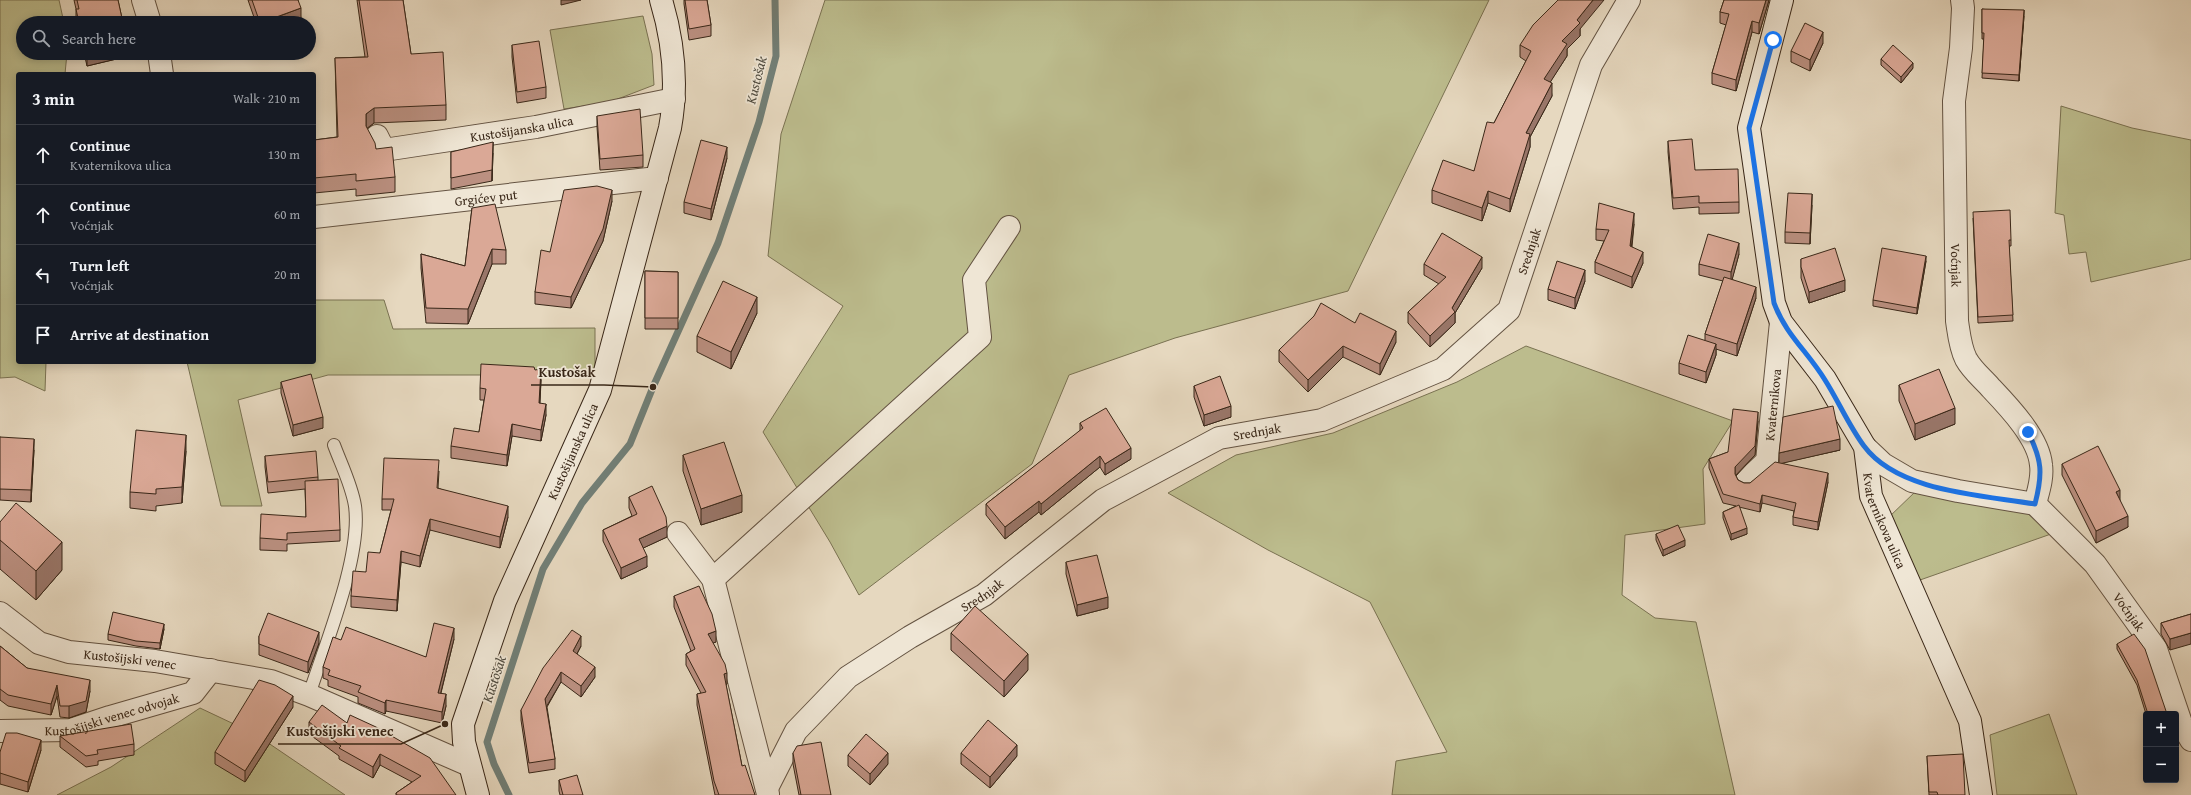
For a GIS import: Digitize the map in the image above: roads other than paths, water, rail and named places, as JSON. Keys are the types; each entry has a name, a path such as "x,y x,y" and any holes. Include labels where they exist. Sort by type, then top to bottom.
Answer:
{"street":[{"path":"143,0 148,16"},
{"name":"Kustošijanska ulica","path":"478,795 464,742 463,724 505,601 600,390 670,128 674,99 675,67 666,18 661,0"},
{"name":"Srednjak","path":"768,791 796,731 848,677 910,637 984,595 1103,500 1219,438 1322,420 1443,369 1509,310 1590,65 1629,0"},
{"name":"Kvaternikova ulica","path":"1782,0 1749,128 1774,303 1781,322 1825,379 1864,446 1871,496 1970,721 1981,795"},
{"name":"Voćnjak","path":"1962,0 1964,8 1961,48 1954,102 1957,321 1960,342 1973,370 1991,387 2028,432 2037,451 2041,465 2040,485 2035,504 2095,564 2156,649 2181,723 2191,740"},
{"path":"160,60 162,72"},
{"name":"Kustošijanska ulica","path":"377,136 384,150 536,127 674,99"},
{"name":"Grgićev put","path":"316,217 657,178"},
{"path":"713,579 980,337 974,280 1009,227"},
{"name":"Kvaternikova","path":"1747,480 1767,461 1781,322"},
{"path":"1864,446 1883,464 1912,481 1958,491 2035,504"},
{"name":"Srednjak","path":"678,533 713,579 768,791"},
{"name":"Kustošijski venec","path":"0,613 38,644 69,652 155,661 271,681 309,695 469,765"},
{"name":"Kustošijski venec odvojak","path":"0,731 71,730 110,717 194,693 211,670"}],"lane":[{"path":"309,695 344,585 356,530 355,504 334,445"}],"waterway":[{"name":"Kustošak","path":"509,795 494,764 487,742 543,569 582,503 630,444 653,387 718,243 759,122 776,56 775,0"}],"place":[{"name":"Kustošak","path":"653,387"},
{"name":"Kustošijski venec","path":"445,724"}]}
